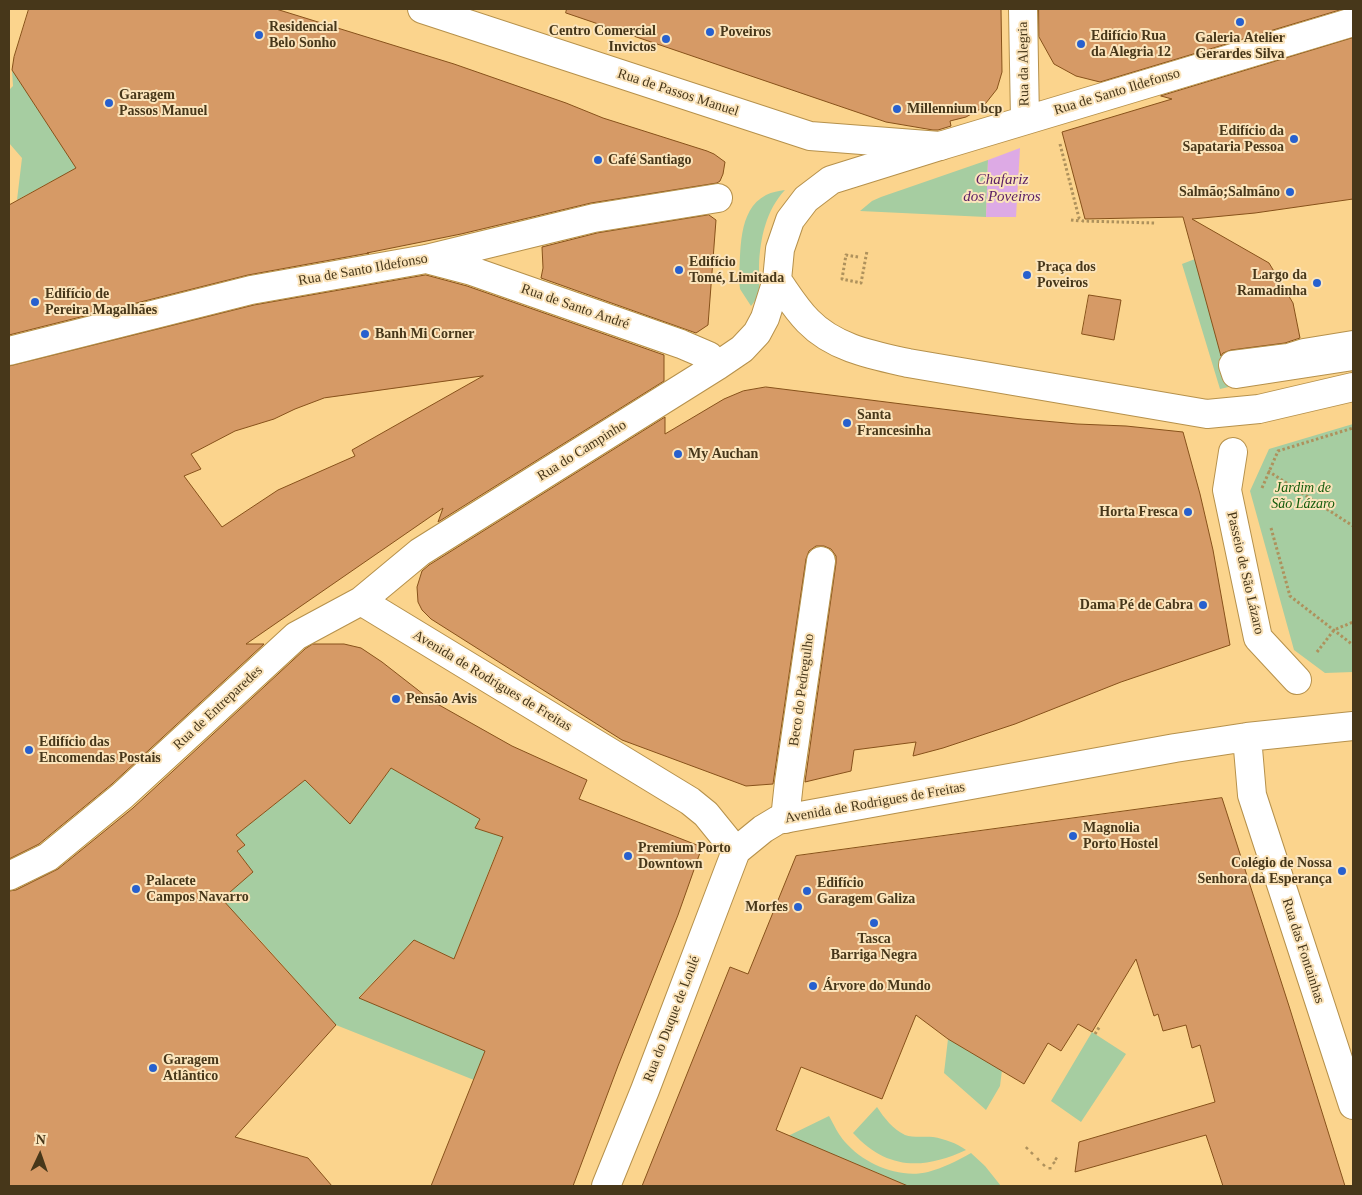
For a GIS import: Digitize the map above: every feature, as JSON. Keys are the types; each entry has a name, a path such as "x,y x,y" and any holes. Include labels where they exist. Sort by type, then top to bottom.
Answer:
{"street":[{"name":"Rua de Passos Manuel","path":"422,9 810,136 940,146"},
{"name":"Rua da Alegria","path":"1023,9 1025,120"},
{"name":"Rua de Santo Ildefonso","path":"1025,120 1353,22"},
{"path":"1025,120 831,180 806,199 790,220 780,249 778,280 808,321 825,335 864,353 908,363 1207,414 1259,409 1353,387"},
{"name":"Rua de Santo Ildefonso","path":"9,351 251,290 426,259 594,218 718,198"},
{"name":"Rua de Santo André","path":"426,259 472,271 681,344 709,356 717,366"},
{"name":"Rua do Campinho","path":"360,601 420,552 742,349 757,333 765,318 778,280"},
{"path":"1353,345 1304,353 1288,358 1233,365 1236,374 1353,356"},
{"name":"Passeio de São Lázaro","path":"1233,452 1227,490 1258,638 1297,680"},
{"name":"Beco do Pedregulho","path":"785,819 821,561"},
{"name":"Avenida de Rodrigues de Freitas","path":"360,601 690,801 706,814 736,851 763,829 778,820 1174,748 1247,737 1353,726"},
{"name":"Rua de Entreparedes","path":"9,876 48,857 122,796 296,636 360,601"},
{"name":"Rua das Fontainhas","path":"1247,737 1252,794 1353,1105"},
{"name":"Rua do Duque de Loulé","path":"606,1186 645,1090 736,851"}],"path":[{"path":"1060,143 1079,218 1083,221"},
{"path":"1071,220 1155,223"},
{"path":"858,257 846,255 842,279 861,283 867,251"},
{"path":"1260,492 1278,451 1353,428"},
{"path":"1261,466 1353,526"},
{"path":"1268,521 1290,596 1353,645"},
{"path":"1315,655 1334,630 1353,622"},
{"path":"1095,1034 1100,1026"},
{"path":"1050,1167 1050,1172"}],"green space":[{"path":"12,70 85,181 87,220 58,178 17,200 22,158 9,143 9,90 13,86"},
{"path":"988,160 986,217 860,211 872,201 881,197"},
{"path":"785,190 778,198 765,225 760,256 758,292 751,306 740,289 739,280 742,233 745,221 757,202 766,195"},
{"path":"1195,259 1224,366 1237,385 1220,389 1182,264"},
{"name":"Jardim de São Lázaro","path":"1353,424 1353,672 1325,673 1294,650 1250,491 1269,449"},
{"path":"391,768 480,819 475,828 494,834 496,827 506,828 454,959 414,940 359,997 465,1043 520,1026 474,1080 336,1025 243,921 233,928 216,904 253,872 237,851 245,845 236,835 305,780 350,823"},
{"path":"1092,1032 1126,1054 1081,1122 1051,1101"},
{"path":"948,1039 1002,1070 1000,1086 986,1110 944,1073"},
{"path":"877,1107 889,1123 905,1135 942,1139 966,1150 950,1157 920,1163 892,1160 879,1154 853,1133"},
{"path":"829,1116 840,1136 853,1150 883,1168 917,1174 950,1164 971,1153 985,1166 1001,1186 897,1186 885,1176 788,1136"}],"water":[{"name":"Chafariz dos Poveiros","path":"1020,148 1016,217 986,217 988,160"}],"building":[{"path":"29,9 276,9 454,64 603,118 707,151 725,162 723,174 717,183 591,203 461,234 248,275 9,335 9,205 76,168 12,70 14,57"},
{"path":"567,9 1001,9 1002,72 997,89 982,108 966,117 950,121 951,126 933,130 886,122 566,13"},
{"path":"1039,9 1343,9 1100,82 1076,76 1054,64 1039,37"},
{"path":"1353,38 1353,199 1255,213 1192,219 1269,263 1293,303 1300,338 1285,343 1231,350 1223,353 1221,356 1183,217 1085,219 1062,132 1172,99 1161,96"},
{"path":"709,215 716,220 708,325 696,333 541,278 543,268 542,247 597,233"},
{"path":"426,275 467,286 664,355 664,381 438,522 443,508 246,644 264,644 112,784 39,844 9,859 9,366 254,305","holes":["483,376 352,450 355,456 278,490 222,527 184,476 201,469 191,454 235,431 274,419 324,398"]},
{"path":"1089,295 1121,300 1114,340 1082,334"},
{"path":"766,387 1022,419 1183,432 1213,550 1230,645 1121,682 1015,724 943,748 913,756 916,742 854,750 851,771 805,782 836,563 836,556 831,549 824,546 816,546 809,551 806,559 773,784 746,786 622,740 431,619 422,610 418,602 417,587 422,571 429,565 665,417 665,434 724,399 743,391"},
{"path":"313,644 344,644 361,648 432,701 512,746 587,780 579,799 702,847 678,915 573,1186 431,1186 485,1051 359,998 414,940 454,959 503,837 475,828 480,819 391,768 350,824 305,780 236,835 245,845 237,851 253,872 222,899 336,1025 235,1137 308,1158 332,1186 9,1186 9,891 16,890 58,869 133,808 305,649"},
{"path":"1222,798 1345,1186 1223,1186 1206,1135 1075,1172 1079,1142 1215,1102 1200,1045 1192,1048 1186,1025 1163,1031 1158,1014 1154,1016 1136,959 1092,1032 1078,1024 1061,1051 1048,1043 1024,1084 948,1039 916,1015 882,1099 801,1067 776,1130 908,1186 642,1186 730,967 748,974 796,856"}],"place":[{"name":"Galeria Atelier Gerardes Silva","path":"1240,22"},
{"name":"Poveiros","path":"710,32"},
{"name":"Residencial Belo Sonho","path":"259,35"},
{"name":"Centro Comercial Invictos","path":"666,39"},
{"name":"Edifício Rua da Alegria 12","path":"1081,44"},
{"name":"Garagem Passos Manuel","path":"109,103"},
{"name":"Millennium bcp","path":"897,109"},
{"name":"Edifício da Sapataria Pessoa","path":"1294,139"},
{"name":"Café Santiago","path":"598,160"},
{"name":"Salmão;Salmãno","path":"1290,192"},
{"name":"Edifício Tomé, Limitada","path":"679,270"},
{"name":"Praça dos Poveiros","path":"1027,275"},
{"name":"Largo da Ramadinha","path":"1317,283"},
{"name":"Edifício de Pereira Magalhães","path":"35,302"},
{"name":"Banh Mi Corner","path":"365,334"},
{"name":"Santa Francesinha","path":"847,423"},
{"name":"My Auchan","path":"678,454"},
{"name":"Horta Fresca","path":"1188,512"},
{"name":"Dama Pé de Cabra","path":"1203,605"},
{"name":"Pensão Avis","path":"396,699"},
{"name":"Edifício das Encomendas Postais","path":"29,750"},
{"name":"Magnolia Porto Hostel","path":"1073,836"},
{"name":"Premium Porto Downtown","path":"628,856"},
{"name":"Colégio de Nossa Senhora da Esperança","path":"1342,871"},
{"name":"Palacete Campos Navarro","path":"136,889"},
{"name":"Edifício Garagem Galiza","path":"807,891"},
{"name":"Morfes","path":"798,907"},
{"name":"Tasca Barriga Negra","path":"874,923"},
{"name":"Árvore do Mundo","path":"813,986"},
{"name":"Garagem Atlântico","path":"153,1068"}]}
